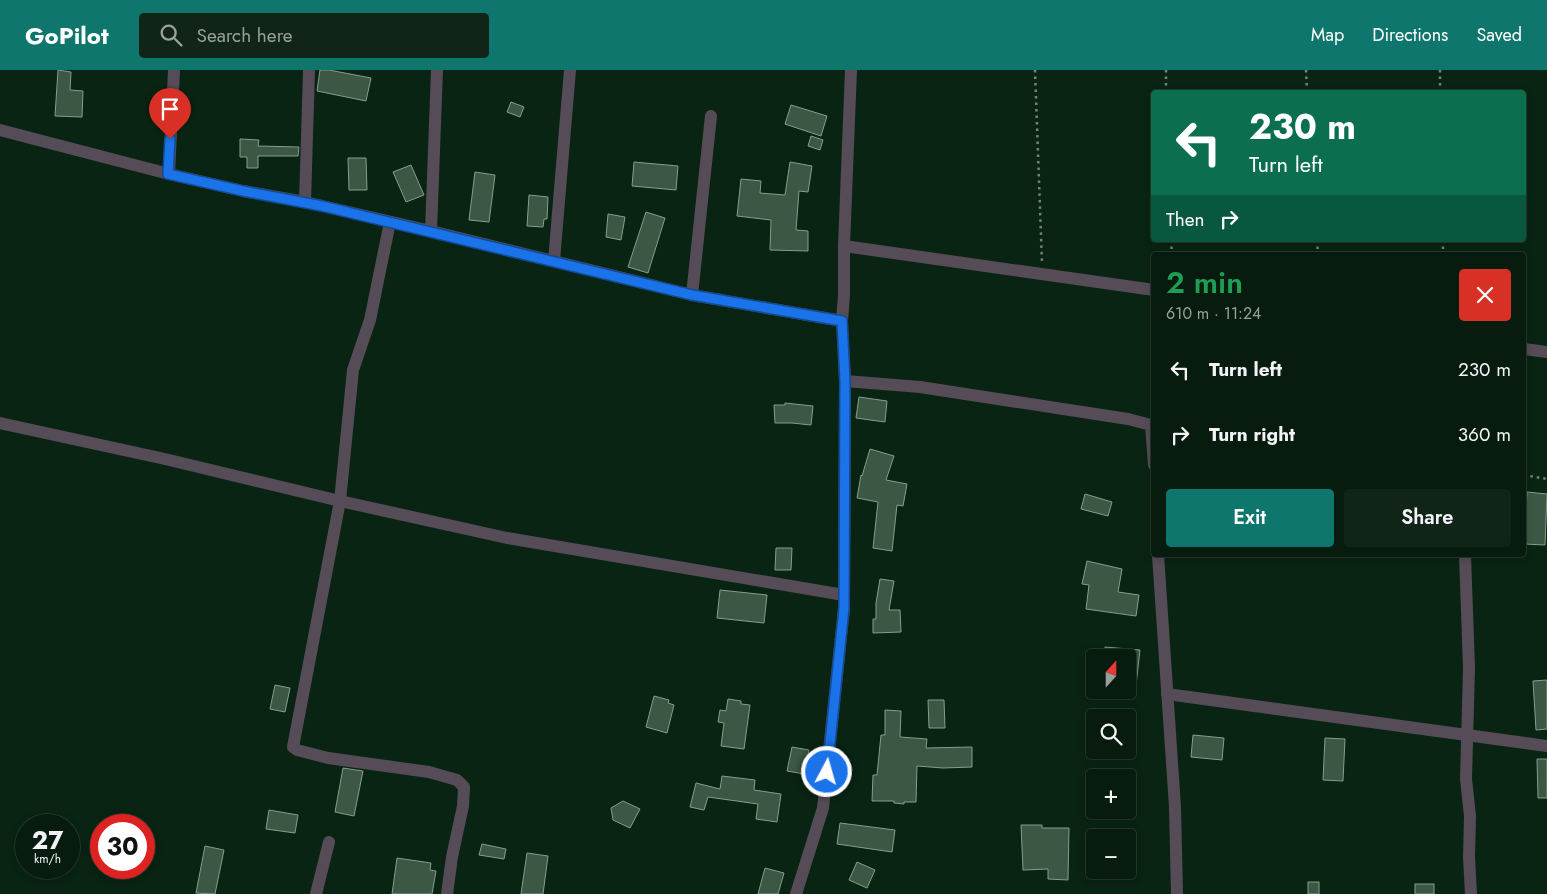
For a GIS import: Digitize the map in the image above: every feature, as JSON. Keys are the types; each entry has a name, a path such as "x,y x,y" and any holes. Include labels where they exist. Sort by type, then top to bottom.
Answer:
{"street":[{"path":"168,174 174,70"},
{"path":"305,202 309,70"},
{"path":"431,232 437,70"},
{"path":"554,261 570,70"},
{"path":"796,894 823,808 843,618 845,381 842,321 851,70"},
{"path":"692,295 711,116"},
{"path":"0,130 168,174 243,191 305,202 692,295 842,321"},
{"path":"390,222 370,320 353,370 340,502 294,747 297,750 328,758 429,772 457,780 464,787 464,806 452,858 447,894"},
{"path":"844,246 1151,290"},
{"path":"1526,349 1547,352"},
{"path":"845,381 920,387 1128,419 1151,425"},
{"path":"0,423 165,459 340,502 507,538 844,595"},
{"path":"1158,557 1175,807 1177,894"},
{"path":"1465,557 1468,658 1466,779 1470,816 1469,857 1471,894"},
{"path":"1167,694 1547,746"},
{"path":"316,894 329,842"}],"path":[{"path":"1035,70 1042,263"},
{"path":"1166,70 1166,90"},
{"path":"1306,70 1307,90"},
{"path":"1440,70 1440,90"},
{"path":"1526,476 1547,479"}],"building":[{"path":"58,70 71,72 70,90 83,91 82,117 55,116"},
{"path":"320,70 371,78 366,101 317,91"},
{"path":"511,102 524,107 520,117 507,112"},
{"path":"791,105 827,116 821,136 785,124"},
{"path":"811,136 823,140 820,150 808,146"},
{"path":"240,139 259,140 258,146 299,147 298,156 258,156 258,168 247,168 247,157 240,157"},
{"path":"348,158 366,158 367,190 349,190"},
{"path":"634,162 678,166 676,190 632,186"},
{"path":"790,162 812,166 808,192 799,191 796,230 808,231 808,251 770,250 771,220 737,216 741,179 761,181 760,193 785,195"},
{"path":"411,165 424,195 406,202 393,172"},
{"path":"475,172 495,175 489,222 469,220"},
{"path":"529,195 548,197 547,219 544,219 543,227 527,226"},
{"path":"646,212 665,218 648,273 628,267"},
{"path":"608,214 625,217 621,240 606,237"},
{"path":"859,397 887,401 885,422 856,418"},
{"path":"785,403 813,406 811,425 775,423 774,405 785,405"},
{"path":"870,449 894,456 886,480 907,484 903,506 897,505 892,551 873,548 878,502 857,498 861,475"},
{"path":"1527,492 1547,494 1545,545 1526,544"},
{"path":"1085,494 1112,502 1108,516 1081,509"},
{"path":"776,548 792,548 791,570 775,570"},
{"path":"1087,561 1122,569 1118,592 1139,595 1136,616 1086,609 1089,585 1082,584"},
{"path":"880,579 894,581 889,610 900,610 901,632 873,633 873,619 876,619 876,603"},
{"path":"720,590 767,595 764,623 717,618"},
{"path":"1105,647 1128,649 1105,649"},
{"path":"1136,650 1140,650 1136,685"},
{"path":"1547,680 1547,729 1536,730 1533,681"},
{"path":"275,685 290,688 285,712 270,709"},
{"path":"654,696 669,700 668,703 674,705 667,733 646,727"},
{"path":"728,699 750,705 744,749 721,746 724,723 718,722 720,710 726,711"},
{"path":"928,700 944,700 945,728 929,728"},
{"path":"885,710 901,711 900,737 927,739 926,748 972,747 972,767 943,768 917,766 916,802 904,802 904,804 894,803 894,801 872,801 873,775 877,775 881,735 885,735"},
{"path":"1193,735 1224,738 1222,760 1191,757"},
{"path":"1325,738 1345,739 1343,781 1323,780"},
{"path":"792,747 809,750 807,773 787,771"},
{"path":"1537,759 1547,759 1547,798 1538,798"},
{"path":"343,768 363,771 354,816 335,812"},
{"path":"722,776 755,780 754,790 781,794 777,822 756,819 758,804 708,797 704,810 690,807 696,783 720,789"},
{"path":"623,801 640,809 630,828 613,820 611,808"},
{"path":"269,810 298,815 295,833 266,829"},
{"path":"840,823 895,830 892,852 837,844"},
{"path":"1021,825 1042,825 1042,828 1069,828 1068,880 1048,879 1048,869 1023,870"},
{"path":"482,844 506,849 504,859 479,855"},
{"path":"205,846 224,850 215,894 196,893"},
{"path":"527,853 548,856 543,894 521,894"},
{"path":"397,858 431,863 430,870 436,871 432,894 392,894"},
{"path":"857,862 875,870 867,888 849,880"},
{"path":"765,868 784,873 778,894 758,894"},
{"path":"1308,882 1319,882 1319,894 1308,894"},
{"path":"1415,884 1434,884 1434,894 1415,894"}],"route":[{"path":"170,139 168,174 243,191 305,202 692,295 842,321 845,381 844,608 827,772"}]}
